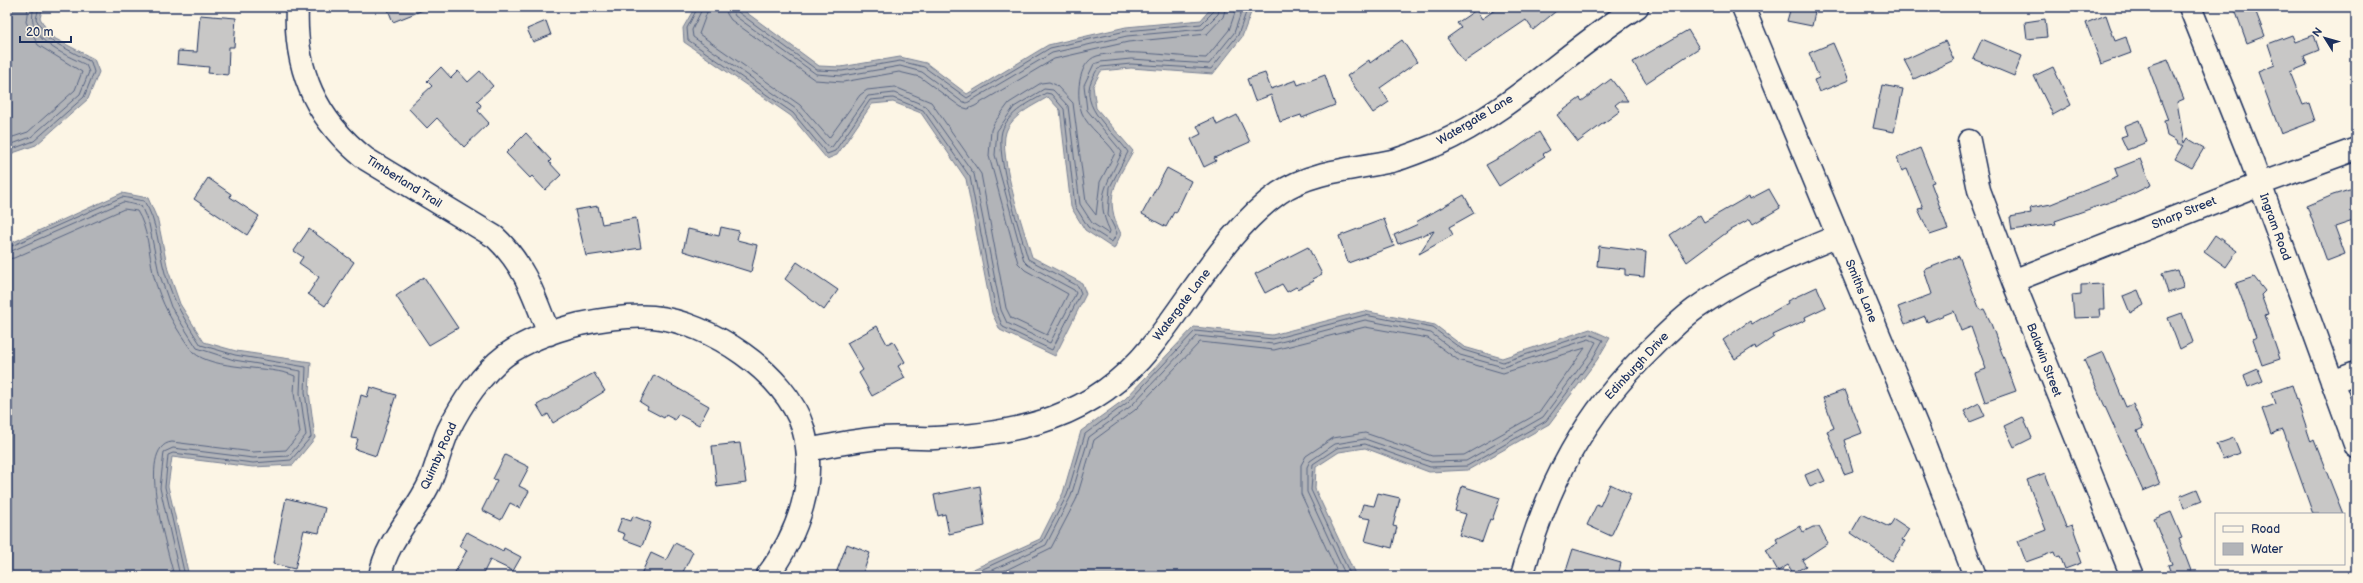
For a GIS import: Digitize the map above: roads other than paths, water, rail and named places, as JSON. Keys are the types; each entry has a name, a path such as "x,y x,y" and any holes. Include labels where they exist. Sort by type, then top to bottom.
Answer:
{"street":[{"name":"Timberland Trail","path":"296,7 298,49 305,76 318,106 331,127 347,144 366,159 495,237 508,249 521,266 529,282 549,334"},
{"name":"Watergate Lane","path":"808,450 882,437 931,439 991,434 1026,428 1076,408 1119,378 1149,350 1233,237 1263,205 1282,192 1302,182 1393,160 1440,143 1470,126 1518,94 1637,7"},
{"name":"Smiths Lane","path":"1743,7 1925,446 1975,576"},
{"name":"Ingram Road","path":"2190,7 2260,184 2356,448"},
{"name":"Baldwin Street","path":"1969,141 1979,190 2013,281 2132,576"},
{"name":"Sharp Street","path":"2013,281 2260,184 2356,149"},
{"name":"Edinburgh Drive","path":"1522,576 1544,508 1560,470 1592,417 1637,363 1695,309 1729,287 1774,263 1838,236"},
{"name":"Quimby Road","path":"380,576 388,552 430,482 449,430 472,392 506,356 549,334 599,320 630,317 661,319 682,323 708,333 737,350 759,367 783,391 794,408 803,428 808,450"},
{"path":"2332,382 2356,373"},
{"path":"767,576 790,538 801,511 807,485 808,450"}],"water":[{"path":"7,7 43,7 40,18 50,36 94,59 99,72 88,99 36,145 7,155"},
{"path":"695,7 739,7 819,66 841,67 900,57 926,63 967,94 1048,45 1126,27 1201,20 1212,7 1253,7 1242,37 1213,74 1131,68 1101,71 1093,86 1096,108 1133,151 1117,182 1112,200 1113,210 1121,234 1114,249 1085,230 1071,207 1060,110 1048,97 1018,116 1009,126 1004,143 1006,158 1013,193 1032,257 1082,283 1086,294 1055,356 1000,330 992,313 966,179 921,113 893,102 872,104 837,155 827,159 791,116 684,42 683,28"},
{"path":"122,193 148,198 158,221 168,270 180,304 204,342 236,351 311,362 309,392 315,438 293,465 253,467 172,457 168,486 189,576 7,576 7,245"},
{"path":"1364,311 1435,325 1464,347 1502,358 1590,329 1610,338 1597,360 1549,424 1468,470 1429,472 1365,448 1339,452 1316,467 1315,489 1356,576 958,576 1040,539 1063,493 1081,431 1125,399 1194,327 1272,335"}]}
